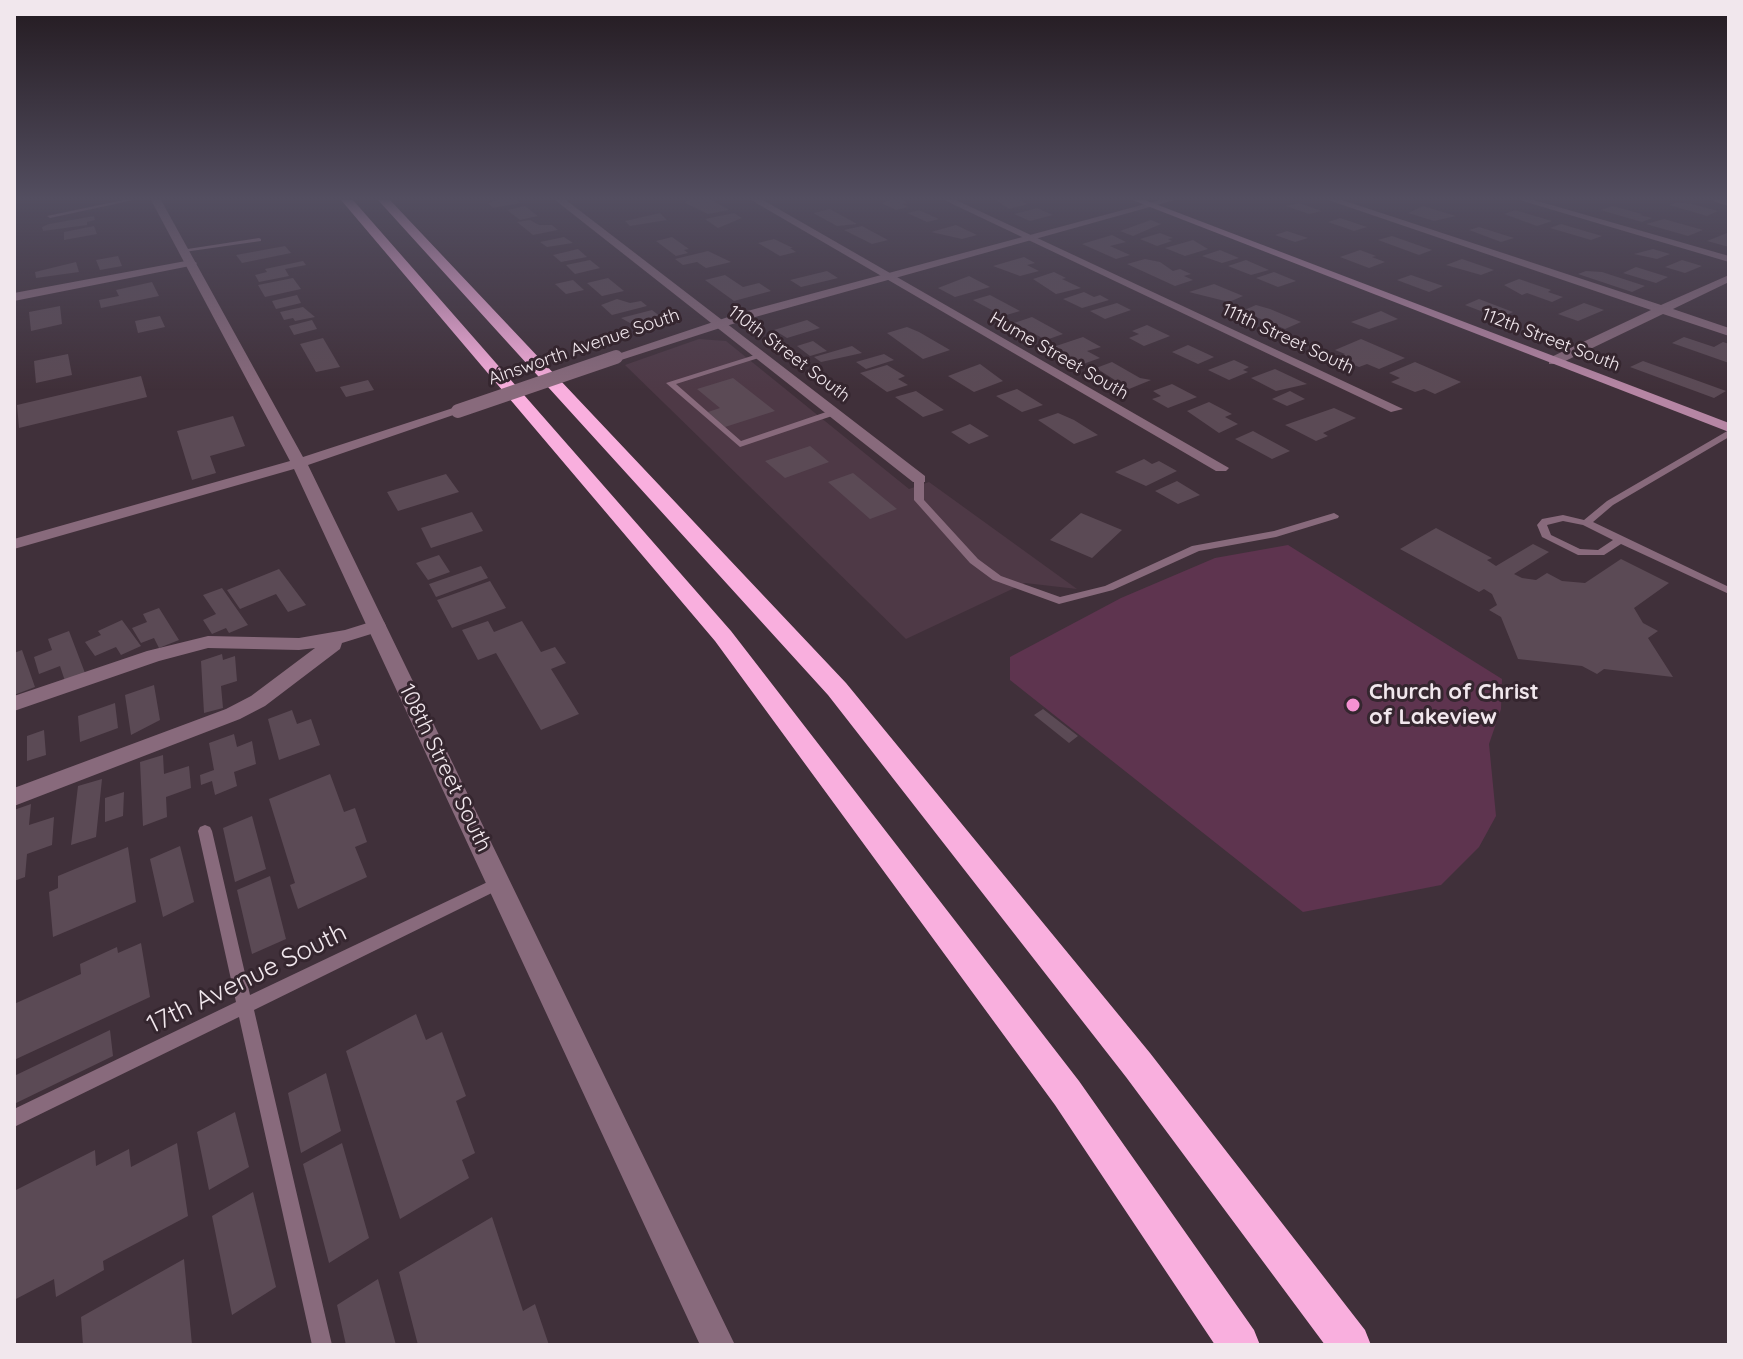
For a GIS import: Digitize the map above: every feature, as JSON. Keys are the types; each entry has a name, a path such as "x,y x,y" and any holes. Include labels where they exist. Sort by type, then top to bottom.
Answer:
{"highway":[{"path":"402,263 723,636 1067,1093 1239,1345"},
{"path":"443,263 837,689 1138,1065 1350,1345"}],"main road":[{"name":"112th Street South","path":"1301,263 1729,431"}],"street":[{"path":"14,297 160,263"},
{"name":"108th Street South","path":"191,263 299,463 501,882 718,1345"},
{"name":"110th Street South","path":"641,263 919,479"},
{"name":"Hume Street South","path":"861,263 1221,468"},
{"name":"Ainsworth Avenue South","path":"14,544 299,463 718,323 935,263"},
{"name":"111th Street South","path":"1084,263 1396,409"},
{"path":"1523,263 1729,332"},
{"path":"1554,361 1729,278"},
{"path":"14,704 140,660 208,642 229,640 299,644 347,636 377,626"},
{"path":"14,797 240,710 270,692 310,658 347,636"}],"lane":[{"path":"761,356 670,383 740,444 835,412"},
{"path":"1586,523 1610,503 1729,431"},
{"path":"919,479 919,500 974,561 997,578 1059,601 1109,588 1196,548 1276,534 1334,516"},
{"path":"1621,539 1600,553 1590,554 1555,543 1543,531 1542,525 1553,518 1586,523 1621,539 1729,591"},
{"path":"205,831 322,1345"},
{"name":"17th Avenue South","path":"14,1118 501,882"}],"shaded area":[{"path":"699,339 726,341 909,489 929,482 1077,589 1025,583 906,639 625,365"},
{"path":"1288,545 1502,679 1501,709 1489,744 1496,816 1479,847 1441,885 1303,912 1010,680 1010,657 1121,598 1215,558"}],"building":[{"path":"76,263 79,272 36,278 35,272"},
{"path":"97,263 121,263 122,266 100,270"},
{"path":"292,263 306,265 285,269 289,276 259,282 255,275 267,272 265,269"},
{"path":"594,263 600,268 575,274 566,265"},
{"path":"699,263 725,263 706,268"},
{"path":"1033,263 1027,265 1039,271 1020,276 993,266"},
{"path":"1162,263 1173,271 1180,269 1191,274 1184,276 1193,280 1175,286 1127,264"},
{"path":"1254,263 1269,270 1251,275 1228,266"},
{"path":"1357,263 1381,263 1369,268"},
{"path":"1475,263 1494,270 1481,275 1446,265"},
{"path":"1674,263 1702,266 1685,273 1665,267"},
{"path":"1636,267 1668,277 1656,283 1623,273"},
{"path":"827,271 838,278 801,287 790,280"},
{"path":"1054,272 1081,288 1056,294 1033,279"},
{"path":"1274,272 1296,281 1278,287 1256,278"},
{"path":"1602,272 1645,286 1632,292 1578,274"},
{"path":"725,275 743,287 759,283 771,291 734,301 705,280"},
{"path":"1411,275 1443,286 1429,292 1397,280"},
{"path":"969,276 990,287 955,297 938,288"},
{"path":"293,278 301,289 265,297 258,285"},
{"path":"608,278 624,291 602,296 587,283"},
{"path":"1519,279 1563,297 1552,302 1527,293 1522,295 1504,285"},
{"path":"573,280 584,290 566,294 555,284"},
{"path":"152,282 159,296 101,308 99,300 119,296 116,290"},
{"path":"1214,284 1243,296 1229,302 1189,292"},
{"path":"1084,292 1109,300 1082,308 1063,299"},
{"path":"297,295 301,303 276,309 272,301"},
{"path":"990,295 1020,311 1003,316 973,300"},
{"path":"617,299 630,303 641,301 647,306 612,315 601,305"},
{"path":"1479,299 1513,312 1499,318 1465,305"},
{"path":"1117,303 1131,310 1105,319 1090,311"},
{"path":"1584,303 1604,310 1578,321 1558,314"},
{"path":"1256,305 1301,322 1285,329 1242,311"},
{"path":"60,306 62,324 31,331 29,312"},
{"path":"303,307 315,317 284,320 280,312"},
{"path":"652,310 666,321 639,328 621,318"},
{"path":"1381,311 1398,319 1369,329 1351,322"},
{"path":"160,316 165,327 138,333 135,321"},
{"path":"1032,317 1063,334 1046,340 1014,323"},
{"path":"312,320 317,329 294,335 289,326"},
{"path":"807,320 820,328 787,338 774,330"},
{"path":"1147,325 1170,336 1144,346 1129,338 1139,334 1132,331"},
{"path":"907,327 950,350 923,359 887,333"},
{"path":"1083,337 1101,347 1087,351 1100,358 1083,364 1060,352 1049,356 1041,351"},
{"path":"1684,337 1714,347 1723,342 1729,344 1729,363 1672,343"},
{"path":"323,338 340,367 316,372 300,344"},
{"path":"1361,339 1405,358 1379,369 1367,364 1359,367 1337,358 1345,354 1335,350"},
{"path":"813,341 827,351 810,356 797,346"},
{"path":"1188,345 1214,357 1198,364 1172,352"},
{"path":"852,346 862,353 821,362 814,357"},
{"path":"68,354 72,375 36,383 34,361"},
{"path":"884,354 894,360 866,369 856,362"},
{"path":"1234,360 1249,367 1243,370 1248,372 1229,380 1208,370"},
{"path":"1643,361 1726,391 1714,398 1630,367"},
{"path":"1112,362 1140,378 1151,380 1129,389 1096,368"},
{"path":"1415,362 1461,382 1435,394 1424,389 1415,392 1391,382 1400,378 1389,373"},
{"path":"980,364 1003,381 974,392 948,376"},
{"path":"887,365 905,376 898,379 908,385 887,392 860,373"},
{"path":"1275,369 1307,384 1276,391 1251,378"},
{"path":"141,376 147,397 19,428 17,405"},
{"path":"733,378 775,411 725,427 708,412 720,408 697,389"},
{"path":"368,380 374,390 346,397 340,387"},
{"path":"1172,384 1197,397 1168,408 1152,399 1161,396 1153,391"},
{"path":"1017,389 1043,405 1022,412 996,396"},
{"path":"916,391 944,410 923,417 895,397"},
{"path":"1290,391 1305,399 1287,406 1272,399"},
{"path":"1209,402 1232,414 1225,417 1238,424 1219,433 1187,411"},
{"path":"1334,408 1356,418 1323,433 1328,436 1316,441 1285,425"},
{"path":"1058,413 1098,435 1074,444 1038,420"},
{"path":"233,416 245,446 210,456 216,473 192,480 177,431"},
{"path":"970,424 989,436 969,444 951,432"},
{"path":"1253,431 1290,451 1272,459 1235,439"},
{"path":"810,446 829,462 785,478 765,461"},
{"path":"1144,459 1152,464 1159,461 1177,471 1146,486 1115,472"},
{"path":"853,473 897,509 870,519 828,482"},
{"path":"446,474 459,492 398,511 387,492"},
{"path":"1177,481 1200,495 1178,504 1155,491"},
{"path":"472,512 483,531 431,548 421,528"},
{"path":"1081,513 1122,530 1092,558 1050,540"},
{"path":"1436,528 1492,558 1487,560 1496,566 1533,544 1549,552 1514,574 1522,578 1536,580 1547,573 1562,581 1585,583 1621,559 1669,583 1634,608 1643,623 1658,631 1648,638 1673,677 1604,669 1597,674 1582,666 1518,659 1501,617 1489,610 1497,605 1492,594 1484,589 1479,592 1400,549"},
{"path":"439,555 450,572 428,580 416,563"},
{"path":"481,566 488,578 436,597 429,584"},
{"path":"279,569 306,605 288,612 276,594 240,609 227,590"},
{"path":"490,581 506,608 452,628 437,600"},
{"path":"222,588 248,625 229,633 226,628 212,634 203,620 216,614 203,595"},
{"path":"159,608 179,640 159,648 154,638 141,643 132,628 147,622 143,614"},
{"path":"122,620 141,646 121,655 116,647 95,656 85,642 101,635 98,631"},
{"path":"488,621 494,632 522,621 541,652 555,647 566,663 551,669 579,714 541,730 496,653 478,660 462,630"},
{"path":"69,631 85,673 65,681 60,666 39,674 34,657 52,650 48,639"},
{"path":"22,650 35,687 14,695 14,653"},
{"path":"222,654 223,660 235,656 237,681 221,686 223,708 204,713 201,661"},
{"path":"154,685 160,720 131,735 125,695"},
{"path":"115,703 118,728 80,742 78,716"},
{"path":"1043,709 1078,736 1069,743 1034,715"},
{"path":"292,710 297,724 311,719 320,745 279,760 268,719"},
{"path":"44,730 46,755 27,761 27,736"},
{"path":"234,734 237,747 252,741 256,764 234,772 237,786 215,795 212,781 201,785 200,775 214,770 209,743"},
{"path":"163,755 164,774 189,766 191,788 166,797 167,817 143,826 140,762"},
{"path":"330,774 344,812 355,808 367,842 355,847 367,877 298,909 290,885 295,883 269,799"},
{"path":"102,779 96,837 71,845 78,786"},
{"path":"124,792 123,816 105,822 105,798"},
{"path":"31,804 29,825 54,817 52,845 27,854 25,877 14,881 14,810"},
{"path":"252,816 266,869 235,882 223,828"},
{"path":"180,846 194,902 163,917 150,859"},
{"path":"128,847 136,902 53,937 49,892 58,888 58,876"},
{"path":"270,876 286,939 252,954 237,890"},
{"path":"141,943 150,997 14,1060 14,1004 81,974 80,964 117,947 118,953"},
{"path":"416,1014 426,1040 442,1032 466,1096 456,1101 475,1153 462,1160 469,1178 400,1219 346,1051"},
{"path":"110,1030 113,1056 14,1104 14,1076"},
{"path":"326,1073 341,1131 301,1153 288,1093"},
{"path":"235,1112 249,1167 209,1190 197,1132"},
{"path":"177,1143 188,1216 103,1261 104,1270 56,1297 54,1279 14,1300 14,1191 95,1150 96,1166 129,1149 131,1167"},
{"path":"342,1143 369,1238 329,1263 303,1164"},
{"path":"253,1192 276,1287 232,1315 212,1216"},
{"path":"492,1217 523,1311 535,1304 549,1345 418,1345 399,1272"},
{"path":"184,1259 192,1345 83,1345 81,1317"},
{"path":"378,1279 396,1345 346,1345 337,1305"}],"place":[{"name":"Church of Christ of Lakeview","path":"1353,705"}]}
